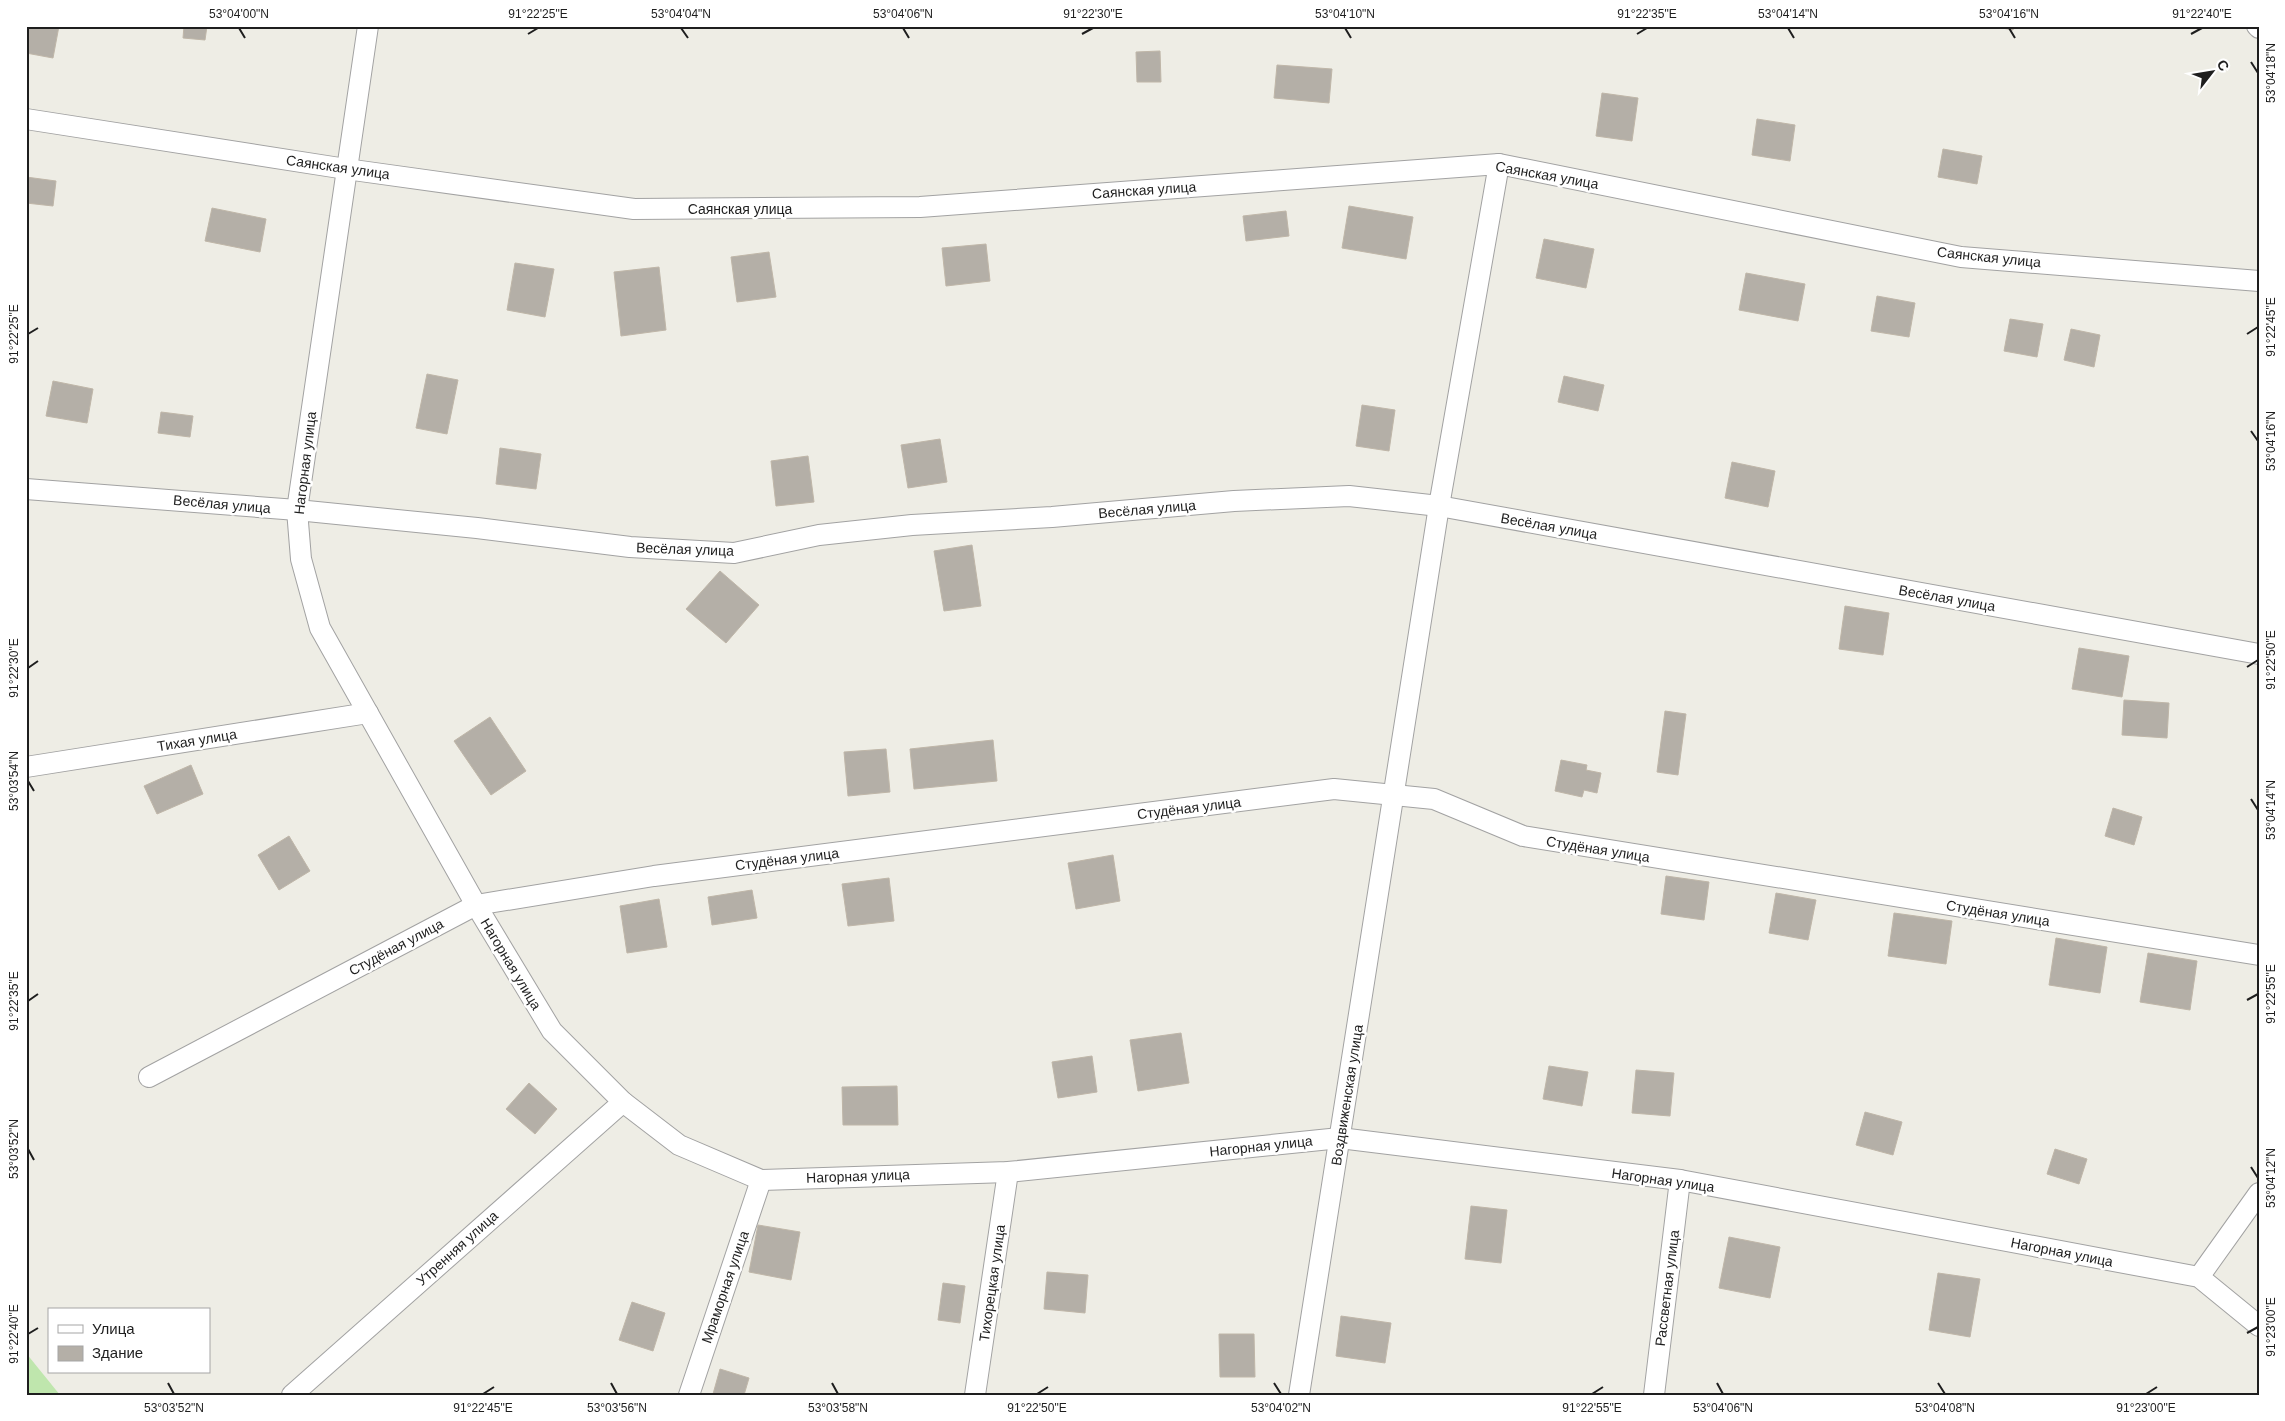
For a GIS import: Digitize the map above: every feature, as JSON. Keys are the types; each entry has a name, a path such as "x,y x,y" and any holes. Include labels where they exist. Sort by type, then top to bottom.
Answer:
{"street":[{"name":"Нагорная улица","path":"368,26 297,510 301,559 320,628 476,905 552,1032 622,1102 679,1145 761,1180 1008,1172 1340,1138 1680,1180 2199,1277 2259,1326"},
{"name":"Саянская улица","path":"26,119 346,169 634,209 920,207 1499,164 1960,257 2259,281"},
{"name":"Воздвиженская улица","path":"1299,1395 1439,506 1499,164"},
{"name":"Весёлая улица","path":"26,489 297,510 477,528 630,547 734,553 819,535 893,527 1052,517 1234,501 1349,496 1439,506 2259,654"},
{"name":"Тихая улица","path":"26,766 368,713"},
{"name":"Студёная улица","path":"149,1077 476,905 654,876 1334,789 1434,798 1523,836 2259,955"},
{"name":"Утренняя улица","path":"292,1395 622,1102"},
{"name":"Тихорецкая улица","path":"975,1395 1008,1172"},
{"name":"Мраморная улица","path":"688,1395 761,1180"},
{"name":"Рассветная улица","path":"1654,1395 1680,1180"},
{"path":"2199,1277 2259,1193"}],"green space":[{"path":"26,1353 60,1395 26,1395"}],"building":[{"path":"26,26 59,26 53,58 26,53"},
{"path":"184,26 207,26 205,40 183,38"},
{"path":"1991,26 2014,26 2013,30"},
{"path":"1160,51 1161,82 1137,82 1136,52"},
{"path":"1277,65 1332,69 1329,103 1274,98"},
{"path":"1602,93 1638,98 1632,141 1596,136"},
{"path":"1757,119 1795,125 1790,161 1752,155"},
{"path":"1943,149 1982,156 1977,184 1938,177"},
{"path":"26,177 56,181 53,206 26,203"},
{"path":"1349,206 1413,217 1406,259 1342,248"},
{"path":"212,208 266,219 260,252 205,241"},
{"path":"1286,211 1289,236 1246,241 1243,216"},
{"path":"1544,239 1594,249 1586,288 1536,278"},
{"path":"986,244 990,281 946,286 942,248"},
{"path":"769,252 776,297 737,302 731,257"},
{"path":"515,263 554,269 545,317 507,310"},
{"path":"659,267 666,330 621,336 614,272"},
{"path":"1746,273 1805,284 1798,321 1739,310"},
{"path":"1877,296 1915,303 1909,337 1871,331"},
{"path":"2010,319 2043,324 2037,357 2004,351"},
{"path":"2071,329 2100,335 2094,367 2064,360"},
{"path":"427,374 458,380 447,434 416,428"},
{"path":"1564,376 1604,385 1598,411 1558,402"},
{"path":"53,381 93,389 87,423 46,416"},
{"path":"1362,405 1395,410 1389,451 1356,446"},
{"path":"161,412 193,416 190,437 158,433"},
{"path":"940,439 947,482 908,488 901,445"},
{"path":"500,448 541,454 536,489 496,484"},
{"path":"808,456 814,502 776,506 771,461"},
{"path":"1732,462 1775,471 1768,507 1725,498"},
{"path":"972,545 981,606 944,611 934,551"},
{"path":"720,571 759,605 726,643 686,609"},
{"path":"1845,606 1889,613 1883,655 1839,649"},
{"path":"2079,648 2129,656 2122,697 2072,689"},
{"path":"2124,700 2169,703 2167,738 2122,735"},
{"path":"1665,711 1686,714 1678,775 1657,772"},
{"path":"490,717 526,771 491,795 454,741"},
{"path":"993,740 997,781 914,789 910,749"},
{"path":"886,749 890,792 848,796 844,752"},
{"path":"1561,760 1587,765 1586,770 1601,773 1597,793 1584,790 1582,797 1555,791"},
{"path":"191,765 203,794 157,814 144,786"},
{"path":"2113,808 2142,817 2134,845 2105,836"},
{"path":"289,836 310,871 279,890 258,855"},
{"path":"1113,855 1120,901 1076,909 1068,863"},
{"path":"1666,876 1709,882 1704,920 1661,914"},
{"path":"889,878 894,921 848,926 842,884"},
{"path":"752,890 757,918 712,925 708,897"},
{"path":"1776,893 1816,900 1808,940 1769,933"},
{"path":"659,899 667,947 627,953 620,906"},
{"path":"1894,913 1952,921 1946,964 1888,956"},
{"path":"2056,938 2107,947 2100,993 2049,985"},
{"path":"2148,953 2197,961 2190,1010 2140,1002"},
{"path":"1181,1033 1189,1083 1138,1091 1130,1040"},
{"path":"1092,1056 1097,1092 1058,1098 1052,1062"},
{"path":"1549,1066 1588,1072 1582,1106 1543,1099"},
{"path":"1636,1070 1674,1073 1670,1116 1632,1113"},
{"path":"529,1083 557,1109 535,1134 506,1109"},
{"path":"897,1086 898,1125 843,1125 842,1087"},
{"path":"1865,1112 1902,1122 1893,1155 1856,1145"},
{"path":"2055,1149 2087,1159 2079,1184 2047,1174"},
{"path":"1471,1206 1507,1210 1501,1263 1465,1259"},
{"path":"758,1225 800,1232 791,1280 749,1272"},
{"path":"1729,1237 1780,1247 1770,1298 1719,1288"},
{"path":"1047,1272 1088,1275 1085,1313 1044,1309"},
{"path":"1938,1273 1980,1279 1970,1337 1929,1330"},
{"path":"943,1283 965,1286 960,1323 938,1320"},
{"path":"632,1302 665,1313 653,1351 619,1340"},
{"path":"1341,1316 1391,1323 1385,1363 1336,1356"},
{"path":"1219,1334 1254,1334 1255,1377 1220,1377"},
{"path":"720,1369 749,1378 744,1395 713,1394"}]}
